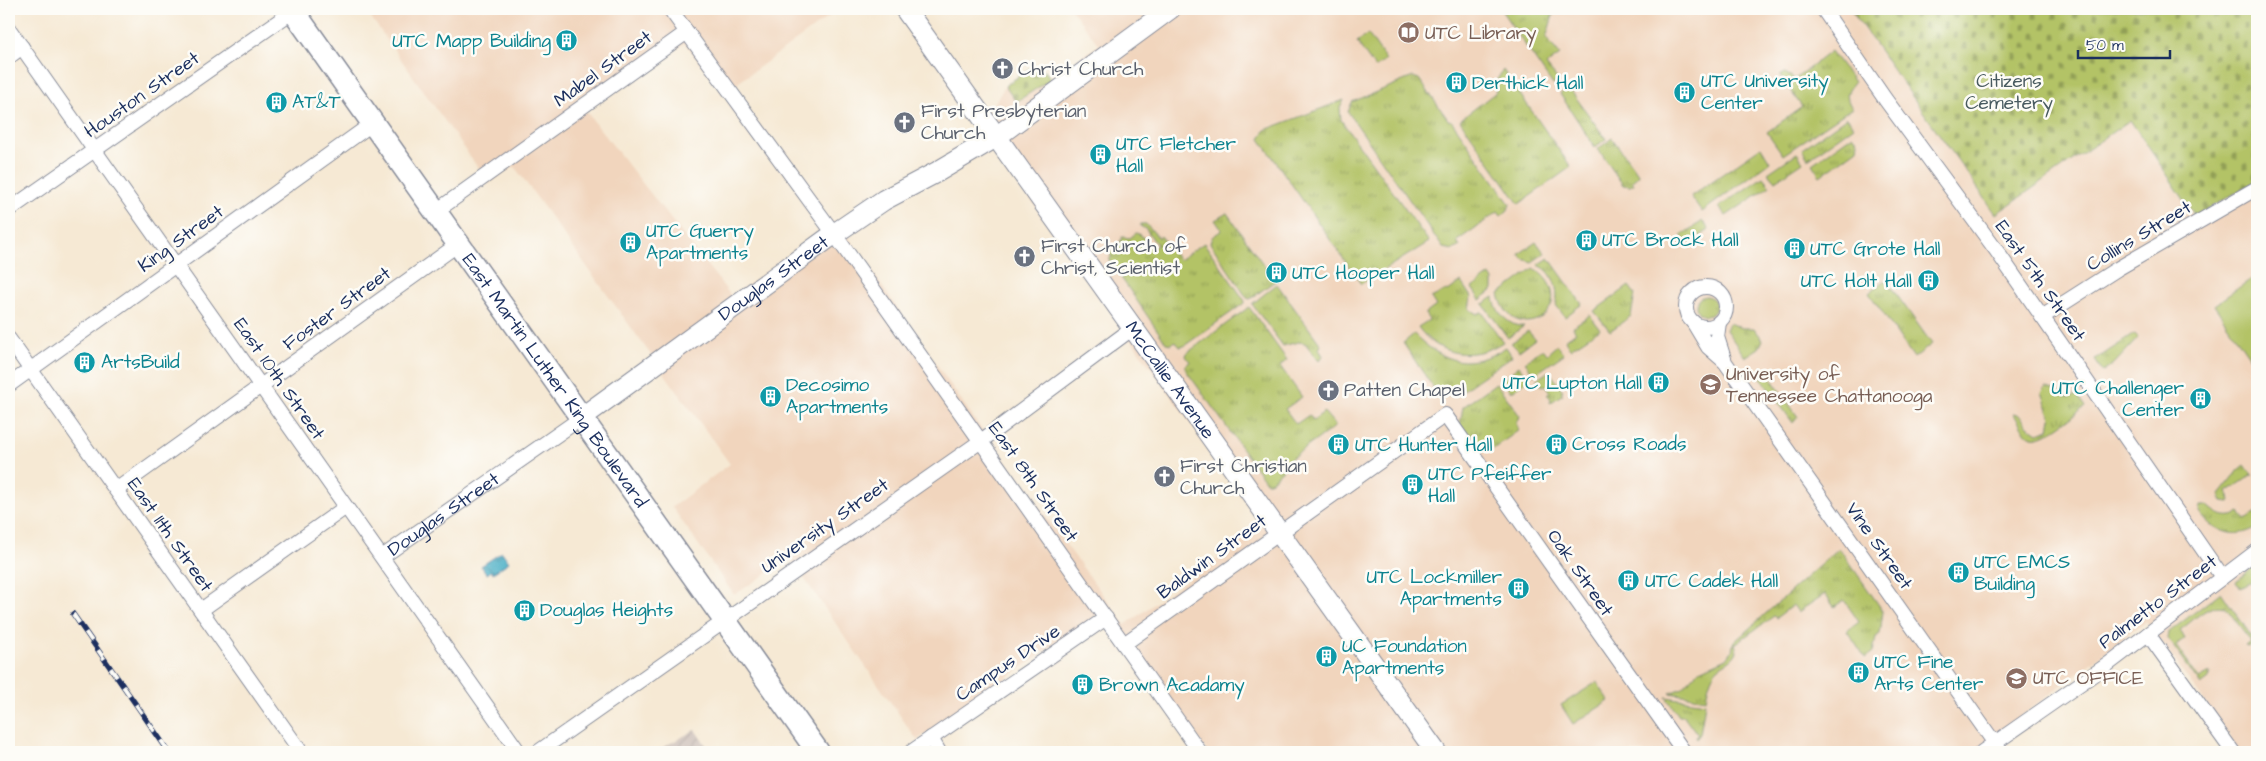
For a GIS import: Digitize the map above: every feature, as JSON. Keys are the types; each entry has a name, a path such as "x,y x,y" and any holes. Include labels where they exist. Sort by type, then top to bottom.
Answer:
{"main road":[{"name":"East Martin Luther King Boulevard","path":"294,9 457,245 818,752"},
{"name":"McCallie Avenue","path":"904,9 1436,752"},
{"name":"Douglas Street","path":"581,418 834,234 884,200 937,172 996,137 1163,11"}],"street":[{"name":"Houston Street","path":"9,210 294,9"},
{"path":"670,9 834,234"},
{"name":"East 5th Street","path":"1823,9 1885,100 1988,238 2222,578"},
{"name":"East 10th Street","path":"9,29 519,752"},
{"name":"Mabel Street","path":"435,212 687,32"},
{"path":"9,57 22,48"},
{"name":"King Street","path":"9,385 177,266 373,123"},
{"name":"Collins Street","path":"2042,317 2117,269 2257,188"},
{"name":"East 8th Street","path":"834,234 1200,752"},
{"name":"Foster Street","path":"116,490 457,245"},
{"name":"Vine Street","path":"1725,362 1717,336 1719,322 1726,308 1724,296 1716,289 1704,288 1692,292 1688,298 1687,312 1708,347 1725,362 1998,748"},
{"path":"1691,319 1699,326 1706,328 1716,326 1719,322"},
{"name":"University Street","path":"538,752 723,620 981,441 1133,328"},
{"name":"East 11th Street","path":"9,339 301,752"},
{"name":"Baldwin Street","path":"1124,644 1278,532 1445,415"},
{"name":"Oak Street","path":"1445,415 1684,752"},
{"name":"Douglas Street","path":"382,558 581,418"},
{"path":"201,610 346,507"},
{"name":"Palmetto Street","path":"1982,752 1998,748 2257,551"},
{"name":"Campus Drive","path":"910,752 1106,618"},
{"path":"2148,634 2233,752"},
{"path":"931,738 939,752"}],"shaded area":[{"name":"University of Tennessee Chattanooga","path":"365,9 839,9 724,93 685,43 585,110 732,297 837,221 977,423 1125,625 1263,525 980,128 1005,86 1017,102 1099,45 1071,9 1850,9 1996,214 2130,120 2198,223 2257,189 2257,752 2241,752 2146,621 1974,752 1564,752 1558,746 1529,752 1208,752 1106,609 917,740 790,558 734,595 672,507 730,464 514,166 489,183"},
{"path":"695,730 711,752 654,752 658,750"}],"green space":[{"path":"1555,9 1546,38 1560,55 1546,65 1559,81 1553,85 1501,10"},
{"name":"Citizens Cemetery","path":"1850,9 2257,9 2257,181 2195,216 2130,120 1996,214"},
{"path":"1368,34 1386,60 1375,68 1357,42"},
{"path":"1831,51 1854,82 1847,95 1852,108 1783,155 1767,132 1802,107 1780,76 1785,73 1795,79"},
{"path":"1033,66 1040,73 1045,71 1051,79 1016,102 1005,86"},
{"path":"1503,70 1571,167 1519,204 1460,120 1496,92 1495,83"},
{"path":"1413,77 1419,79 1449,121 1451,120 1510,204 1508,210 1501,216 1498,212 1457,241 1460,246 1453,250 1443,248 1348,112 1352,102"},
{"path":"1569,88 1606,139 1595,147 1560,94"},
{"path":"1344,100 1340,108 1341,120 1429,242 1361,284 1260,139 1265,130"},
{"path":"1847,117 1854,126 1808,159 1802,149"},
{"path":"1853,135 1858,141 1857,149 1820,176 1812,164"},
{"path":"1612,138 1639,175 1632,181 1634,184 1630,186 1623,185 1598,149"},
{"path":"1761,147 1770,162 1702,212 1691,196"},
{"path":"1797,153 1803,162 1775,181 1768,173"},
{"path":"1763,177 1770,186 1726,216 1719,207"},
{"path":"1227,213 1275,281 1250,299 1247,298 1210,243 1212,237 1222,230 1215,220"},
{"path":"1703,221 1709,230 1688,244 1681,235"},
{"path":"1141,224 1146,224 1159,238 1161,236 1179,260 1204,243 1245,301 1243,304 1184,346 1180,347 1175,341 1172,344 1166,343 1109,260 1111,257 1110,252 1119,246 1122,237 1130,238 1136,233 1141,235 1152,249 1157,245 1146,229 1140,226"},
{"path":"1536,242 1545,253 1532,262 1523,259 1519,254"},
{"path":"1549,258 1582,304 1565,317 1556,305 1557,293 1552,276 1538,265"},
{"path":"1534,268 1548,282 1553,296 1550,308 1541,317 1530,322 1517,320 1506,311 1499,294"},
{"path":"1490,275 1493,280 1493,290 1480,300 1472,288"},
{"path":"2257,275 2257,368 2214,305"},
{"path":"1886,280 1932,344 1914,358 1869,293"},
{"path":"1461,282 1471,297 1469,309 1477,314 1482,312 1503,342 1480,352 1457,353 1436,345 1418,327 1429,320 1425,314 1436,306 1431,298 1448,291"},
{"path":"1277,284 1321,345 1319,349 1323,356 1319,361 1305,343 1298,342 1283,346 1252,304"},
{"path":"1629,286 1635,294 1631,316 1610,331 1594,311"},
{"path":"1706,296 1713,299 1716,306 1713,313 1706,316 1699,313 1696,306 1699,299"},
{"path":"1494,297 1497,307 1508,321 1524,326 1508,338 1483,304"},
{"path":"1249,307 1287,360 1280,366 1302,397 1285,409 1296,424 1309,415 1313,420 1324,412 1336,426 1283,464 1285,468 1270,482 1266,482 1185,369 1186,365 1190,362 1186,356 1187,353"},
{"path":"1590,315 1600,329 1570,349 1565,340 1576,332 1572,327"},
{"path":"1729,323 1741,328 1754,328 1763,340 1759,348 1745,357 1726,330"},
{"path":"1528,331 1535,339 1519,351 1511,343"},
{"path":"1414,334 1436,352 1458,360 1481,359 1506,347 1512,356 1455,396 1437,393 1403,343"},
{"path":"2134,334 2138,338 2114,364 2103,372 2095,360"},
{"path":"1557,345 1564,354 1534,375 1525,362 1542,349 1547,354"},
{"path":"1519,366 1529,379 1511,392 1502,379"},
{"path":"1549,371 1563,391 1561,392 1563,394 1550,403 1551,399 1547,394 1550,392 1537,379"},
{"path":"1768,374 1798,417 1793,423 1760,377"},
{"path":"1496,383 1520,416 1516,423 1519,430 1493,449 1481,451 1460,425 1463,407"},
{"path":"2046,388 2068,397 2077,395 2085,407 2044,435 2032,437 2024,430 2013,413 2018,414 2028,426 2038,433 2049,429 2051,418 2042,392"},
{"path":"2245,465 2252,475 2227,492 2231,500 2230,502 2222,501 2219,495"},
{"path":"2201,505 2207,505 2219,514 2226,516 2240,513 2246,520 2257,513 2257,527 2241,533 2225,532 2205,519 2200,512"},
{"path":"1839,548 1883,611 1880,634 1876,637 1873,652 1865,658 1847,631 1859,622 1844,600 1834,607 1825,594 1798,612 1793,605 1735,644 1736,654 1715,671 1706,699 1670,693 1682,688 1698,671 1727,658 1732,651 1733,643"},
{"path":"2257,565 2254,581 2241,588 2236,581"},
{"path":"2221,592 2254,640 2248,647 2245,646 2251,641 2226,608 2220,606 2208,609 2180,630 2185,639 2176,646 2199,679 2210,673 2209,679 2201,685 2168,639 2169,632"},
{"path":"1597,682 1609,701 1573,724 1561,705"},
{"path":"1666,697 1705,703 1700,734 1696,739 1695,737 1698,735 1684,716 1679,716"}],"water":[{"path":"502,552 509,562 493,573 491,571 487,574 481,566"}],"railway":[{"path":"73,614 169,752"}],"place":[{"name":"UTC Library","path":"1409,33"},
{"name":"UTC Mapp Building","path":"567,41"},
{"name":"Christ Church","path":"1002,69"},
{"name":"Derthick Hall","path":"1456,83"},
{"name":"UTC University Center","path":"1685,92"},
{"name":"AT&T","path":"276,102"},
{"name":"First Presbyterian Church","path":"905,122"},
{"name":"UTC Fletcher Hall","path":"1100,155"},
{"name":"UTC Brock Hall","path":"1586,240"},
{"name":"UTC Guerry Apartments","path":"630,242"},
{"name":"UTC Grote Hall","path":"1794,249"},
{"name":"First Church of Christ, Scientist","path":"1025,257"},
{"name":"UTC Hooper Hall","path":"1276,273"},
{"name":"UTC Holt Hall","path":"1928,281"},
{"name":"ArtsBuild","path":"85,362"},
{"name":"UTC Lupton Hall","path":"1658,383"},
{"name":"University of Tennessee Chattanooga","path":"1710,385"},
{"name":"Patten Chapel","path":"1328,390"},
{"name":"Decosimo Apartments","path":"770,396"},
{"name":"UTC Challenger Center","path":"2200,399"},
{"name":"Cross Roads","path":"1556,444"},
{"name":"UTC Hunter Hall","path":"1339,445"},
{"name":"First Christian Church","path":"1164,477"},
{"name":"UTC Pfeiffer Hall","path":"1412,485"},
{"name":"UTC EMCS Building","path":"1958,573"},
{"name":"UTC Cadek Hall","path":"1629,581"},
{"name":"UTC Lockmiller Apartments","path":"1518,588"},
{"name":"Douglas Heights","path":"524,610"},
{"name":"UC Foundation Apartments","path":"1326,657"},
{"name":"UTC Fine Arts Center","path":"1858,673"},
{"name":"UTC OFFICE","path":"2017,678"},
{"name":"Brown Acadamy","path":"1083,685"}]}
